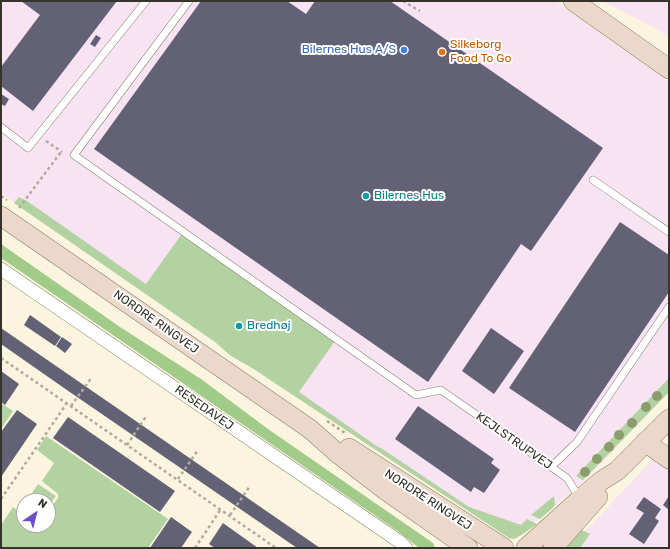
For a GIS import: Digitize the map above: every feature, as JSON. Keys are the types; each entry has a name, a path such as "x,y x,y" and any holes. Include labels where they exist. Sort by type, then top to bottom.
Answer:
{"main road":[{"path":"573,1 669,69"},
{"name":"NORDRE RINGVEJ","path":"1,216 310,429 337,453 385,490 468,548"},
{"path":"553,548 607,488 617,471 669,419"},
{"name":"NORDRE RINGVEJ","path":"310,429 344,445 504,548"},
{"path":"645,442 669,459"},
{"path":"526,548 601,481 617,471"}],"street":[{"name":"RESEDAVEJ","path":"1,269 400,542 406,548"}],"lane":[{"path":"1,127 28,148 146,1"},
{"path":"74,155 189,1"},
{"name":"KEJLSTRUPVEJ","path":"74,155 416,395 440,390 566,478 580,499"},
{"path":"593,180 669,232"},
{"path":"551,467 577,442 669,307"}],"path":[{"path":"403,1 420,11"},
{"path":"38,135 61,152 74,155"},
{"path":"19,208 61,152"},
{"path":"1,358 276,548"},
{"path":"71,406 92,377"},
{"path":"1,499 67,403"},
{"path":"127,444 147,415"},
{"path":"178,480 198,450"},
{"path":"230,516 250,486"},
{"path":"195,548 221,509"}],"shaded area":[{"path":"1,1 555,1 669,82 669,392 584,481 519,535 510,537 378,452 1,193"},
{"path":"602,1 669,1 669,37 662,32"},
{"path":"669,442 669,548 571,548 574,543"}],"green space":[{"path":"19,197 27,201 146,284 181,235 335,341 299,392 378,447 469,507 521,525 527,519 537,524 514,539 509,538 252,368 231,356 215,342 14,203"},
{"path":"1,244 120,327 201,379 268,429 433,543 435,548 419,548 399,532 1,258"},
{"path":"669,378 669,392 583,480 576,476"},
{"path":"1,403 13,411 1,429"},
{"path":"46,436 168,519 148,548 1,548 1,525 13,507 16,509 16,533 56,533 56,501 58,494 42,481 54,463 37,450"},
{"path":"38,484 52,493 32,493"},
{"path":"554,496 555,504 553,508 540,519 531,515"},
{"path":"582,530 590,534 580,548 566,548"}],"building":[{"path":"21,1 117,1 33,111 1,86 1,67 40,15"},
{"name":"Bilernes Hus","path":"201,1 287,1 306,14 315,1 390,1 603,148 531,251 521,244 428,382 94,149"},
{"path":"96,35 101,38 95,47 90,44"},
{"path":"1,94 9,99 5,106 1,104"},
{"path":"620,222 669,255 669,292 575,432 509,388"},
{"path":"30,315 61,337 55,346 24,325"},
{"path":"1,328 320,548 297,548 64,388 1,344"},
{"path":"491,328 524,351 494,394 462,371"},
{"path":"62,337 72,344 65,353 56,346"},
{"path":"1,371 19,384 5,405 1,402"},
{"path":"418,406 494,459 491,463 500,470 484,493 474,487 471,492 395,439"},
{"path":"17,410 37,424 1,477 1,432"},
{"path":"68,417 175,491 160,512 53,438"},
{"path":"669,496 669,510 663,505"},
{"path":"644,497 661,509 655,518 659,521 644,544 629,534 644,513 636,508"},
{"path":"171,517 192,532 181,548 150,548"},
{"path":"223,523 258,548 215,548 209,544"}],"place":[{"name":"Bilernes Hus A/S","path":"404,50"},
{"name":"Silkeborg Food To Go","path":"442,52"},
{"name":"Bilernes Hus","path":"366,196"},
{"name":"Bredhøj","path":"239,326"}]}
